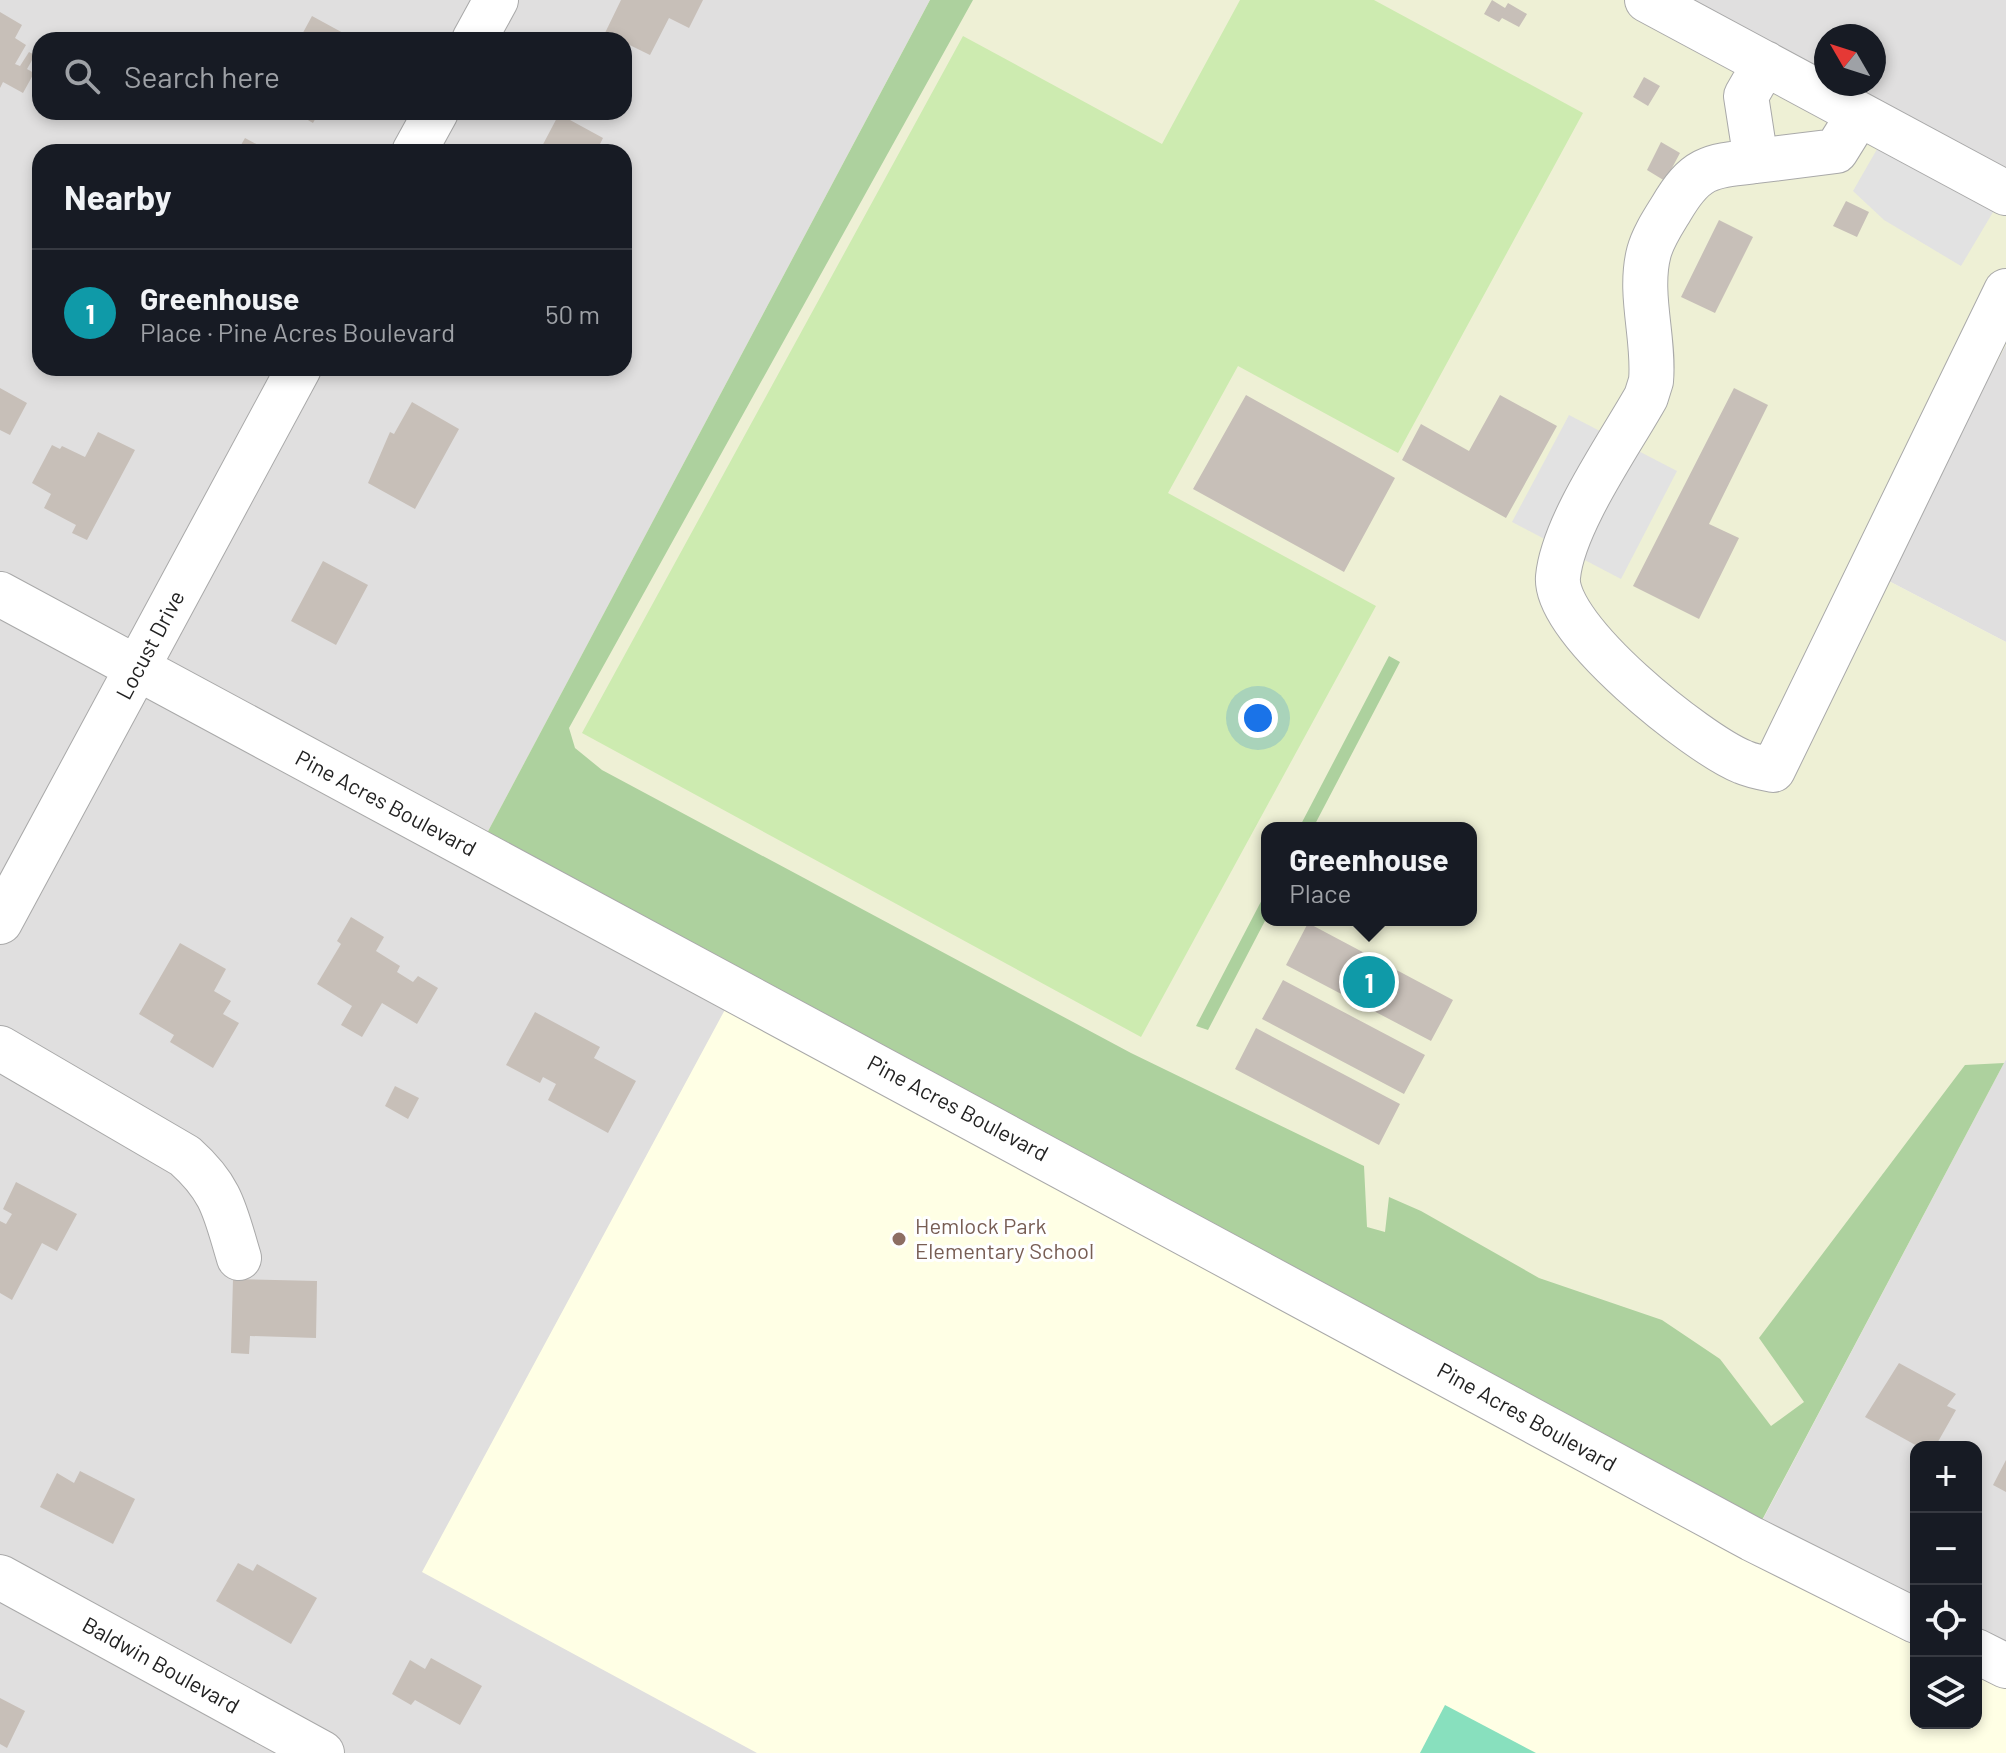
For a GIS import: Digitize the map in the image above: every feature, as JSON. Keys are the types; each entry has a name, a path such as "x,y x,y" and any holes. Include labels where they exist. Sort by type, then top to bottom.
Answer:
{"street":[{"path":"478,32 496,0"},
{"path":"1647,0 2006,193"},
{"path":"1756,161 1746,96 1765,63"},
{"path":"1859,114 1836,151 1712,166 1697,173 1683,188 1658,232 1646,268 1653,361 1649,389 1564,543 1557,581 1572,616 1608,659 1652,702 1704,740 1743,762 1773,770 2006,291"},
{"path":"418,144 432,120"},
{"name":"Locust Drive","path":"0,922 295,376"},
{"name":"Pine Acres Boulevard","path":"0,594 1752,1539 1910,1618"},
{"path":"0,1048 185,1156 218,1191 239,1258"},
{"name":"Baldwin Boulevard","path":"0,1577 322,1753"},
{"path":"1982,1654 2006,1666"}],"shaded area":[{"path":"0,0 930,0 477,853 1753,1538 2006,1059 2006,1753 0,1753"},
{"path":"930,0 1647,0 1814,90 1814,96 1826,96 2006,193 2006,345 1883,578 2006,642 2006,1059 1752,1539 477,852"},
{"path":"1647,0 2006,0 2006,193 1826,96 1886,96 1886,24 1814,24 1814,90"},
{"path":"1888,130 2005,192 1961,266 1884,220 1853,191"},
{"path":"2006,345 2006,642 1883,578"},
{"path":"1569,415 1677,471 1621,579 1512,522"},
{"name":"Hemlock Park Elementary School","path":"735,991 1910,1618 1910,1729 1982,1729 1982,1654 2006,1666 2006,1753 757,1753 422,1572"}],"green space":[{"path":"930,0 973,0 569,728 575,748 602,770 1131,1053 1364,1166 1367,1227 1385,1232 1389,1197 1421,1211 1539,1278 1662,1320 1720,1359 1771,1426 1804,1402 1759,1338 1965,1065 2004,1063 1752,1539 477,852"},
{"path":"1240,0 1374,0 1583,113 1398,453 1238,366 1168,493 1376,606 1141,1037 582,733 963,36 1162,144"},
{"path":"1389,656 1400,662 1316,822 1302,822"},
{"path":"1261,901 1262,926 1208,1030 1196,1026"},
{"path":"1445,1705 1536,1753 1420,1753"}],"building":[{"path":"621,0 703,0 689,28 669,18 650,55 632,46 632,32 605,32"},
{"path":"1492,0 1505,8 1508,3 1527,14 1519,27 1502,18 1499,22 1484,14"},
{"path":"0,12 22,25 15,38 26,45 15,64 20,66 29,52 32,54 27,69 32,72 32,77 23,93 3,82 0,88"},
{"path":"312,16 341,32 303,32"},
{"path":"1644,77 1660,86 1648,106 1633,97"},
{"path":"556,120 570,120 603,138 600,144 543,144"},
{"path":"245,138 256,144 242,144"},
{"path":"1661,142 1680,153 1665,181 1647,170"},
{"path":"1846,201 1869,212 1857,237 1833,226"},
{"path":"1719,220 1753,237 1715,313 1681,297"},
{"path":"0,388 27,403 10,435 0,430"},
{"path":"1734,388 1768,405 1709,524 1739,538 1699,619 1633,586"},
{"path":"1246,395 1395,478 1344,572 1193,489"},
{"path":"1500,395 1557,426 1506,518 1402,460 1421,424 1469,451"},
{"path":"412,402 459,429 415,509 368,483 390,432 394,434"},
{"path":"98,432 135,450 87,540 72,533 76,525 44,508 51,494 32,483 52,445 60,449 62,446 85,457"},
{"path":"323,561 368,585 336,645 291,621"},
{"path":"351,917 384,937 376,951 400,966 397,972 413,982 418,976 438,988 417,1024 382,1003 362,1037 341,1025 352,1006 317,984 341,944 337,941"},
{"path":"1306,926 1314,926 1453,1000 1431,1041 1286,965"},
{"path":"180,943 226,969 214,991 231,1001 223,1014 239,1023 213,1068 170,1042 174,1035 139,1014"},
{"path":"1283,980 1425,1055 1404,1094 1262,1019"},
{"path":"535,1012 600,1047 594,1058 636,1081 608,1133 548,1100 556,1084 543,1077 540,1083 506,1065"},
{"path":"1256,1028 1400,1104 1379,1145 1235,1069"},
{"path":"395,1086 419,1098 408,1119 385,1106"},
{"path":"16,1182 77,1214 57,1251 42,1243 12,1300 0,1293 0,1221 6,1224 12,1214 3,1209"},
{"path":"233,1279 317,1281 316,1338 250,1336 249,1354 231,1353"},
{"path":"1899,1363 1956,1394 1947,1406 1956,1410 1938,1441 1910,1442 1865,1417"},
{"path":"2006,1460 2006,1492 1993,1485"},
{"path":"80,1471 135,1499 113,1544 40,1507 57,1473 74,1483"},
{"path":"238,1563 253,1571 257,1564 317,1598 291,1644 216,1601"},
{"path":"431,1658 482,1686 460,1725 415,1700 411,1705 392,1694 410,1660 425,1669"},
{"path":"0,1698 25,1711 7,1748 0,1744"}],"place":[{"name":"Greenhouse","path":"1369,982"},
{"name":"Hemlock Park Elementary School","path":"899,1239"}]}
